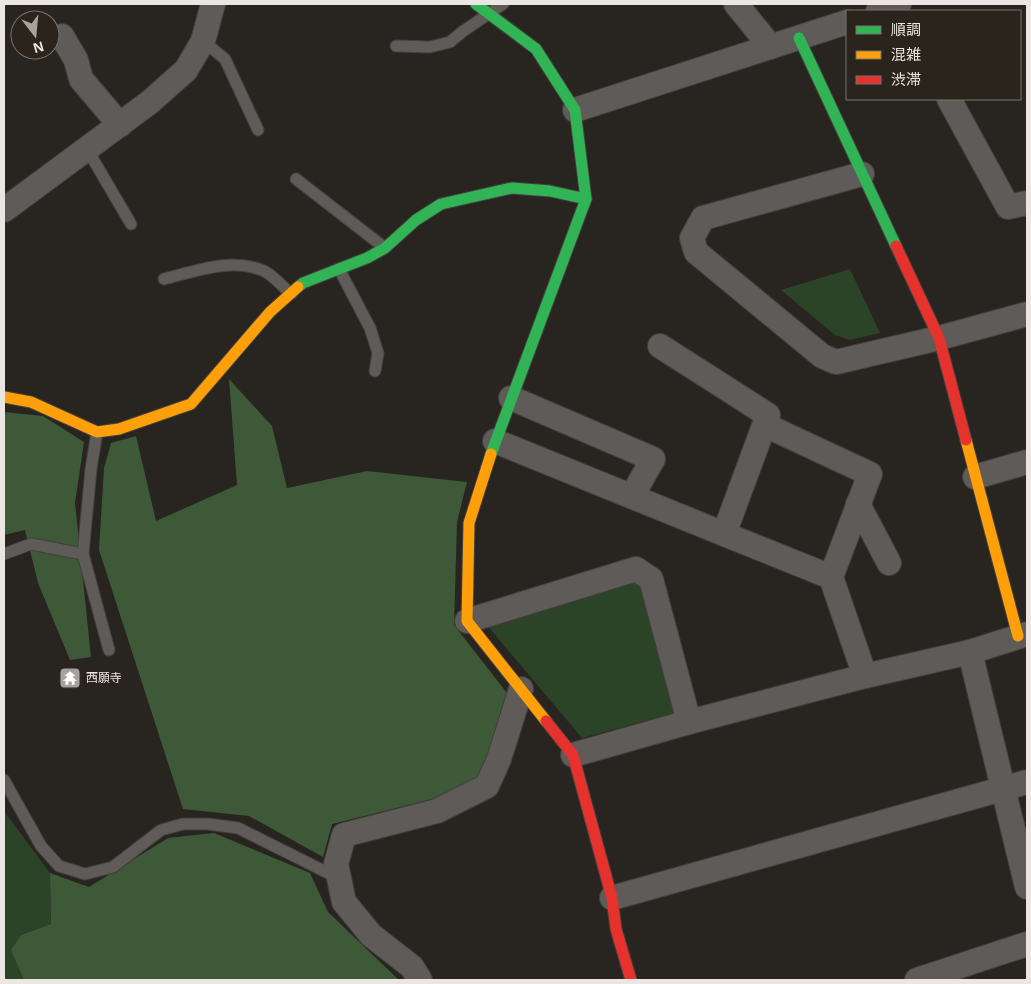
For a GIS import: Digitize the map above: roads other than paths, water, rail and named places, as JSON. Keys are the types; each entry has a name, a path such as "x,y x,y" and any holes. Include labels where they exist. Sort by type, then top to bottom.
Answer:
{"street":[{"path":"4,210 150,102 186,70 203,41 212,4"},
{"path":"476,4 536,49 575,110 586,199 495,441 469,523 467,621 573,755 612,898 616,929 631,980"},
{"path":"736,4 772,47"},
{"path":"575,110 846,22"},
{"path":"62,36 76,60 82,79 120,125"},
{"path":"573,755 689,722 865,676 970,652 1023,635 975,477 939,338 799,38"},
{"path":"950,100 1008,207 1027,203"},
{"path":"862,174 703,218 692,238 696,252 822,356 836,362 939,338 1027,314"},
{"path":"4,398 31,402 97,432 119,429 191,404 270,312 303,283 367,258 385,248 416,220 441,204 512,188 550,191 586,199"},
{"path":"660,346 768,415 724,534"},
{"path":"511,398 653,459 632,496"},
{"path":"765,425 870,474 830,577 865,676"},
{"path":"495,441 830,577"},
{"path":"975,477 1027,462"},
{"path":"858,504 889,563"},
{"path":"467,621 636,570 651,579 689,722"},
{"path":"970,652 1027,887"},
{"path":"420,980 412,967 371,934 344,902 336,864 344,835 437,811 487,786 499,759 521,689"},
{"path":"612,898 1027,782"},
{"path":"917,980 1027,944"}],"lane":[{"path":"396,46 430,47 450,42 503,4"},
{"path":"203,41 226,59 258,130"},
{"path":"87,149 131,224"},
{"path":"296,179 385,248"},
{"path":"164,279 218,265 246,265 266,272 291,294"},
{"path":"339,269 373,336 378,352 375,371"},
{"path":"97,432 90,469 82,554 109,650"},
{"path":"4,554 31,544 82,554"},
{"path":"4,780 41,846 59,866 85,874 114,867 161,830 183,824 208,824 238,828 339,878"}],"place":[{"name":"西願寺","path":"70,678"}]}
